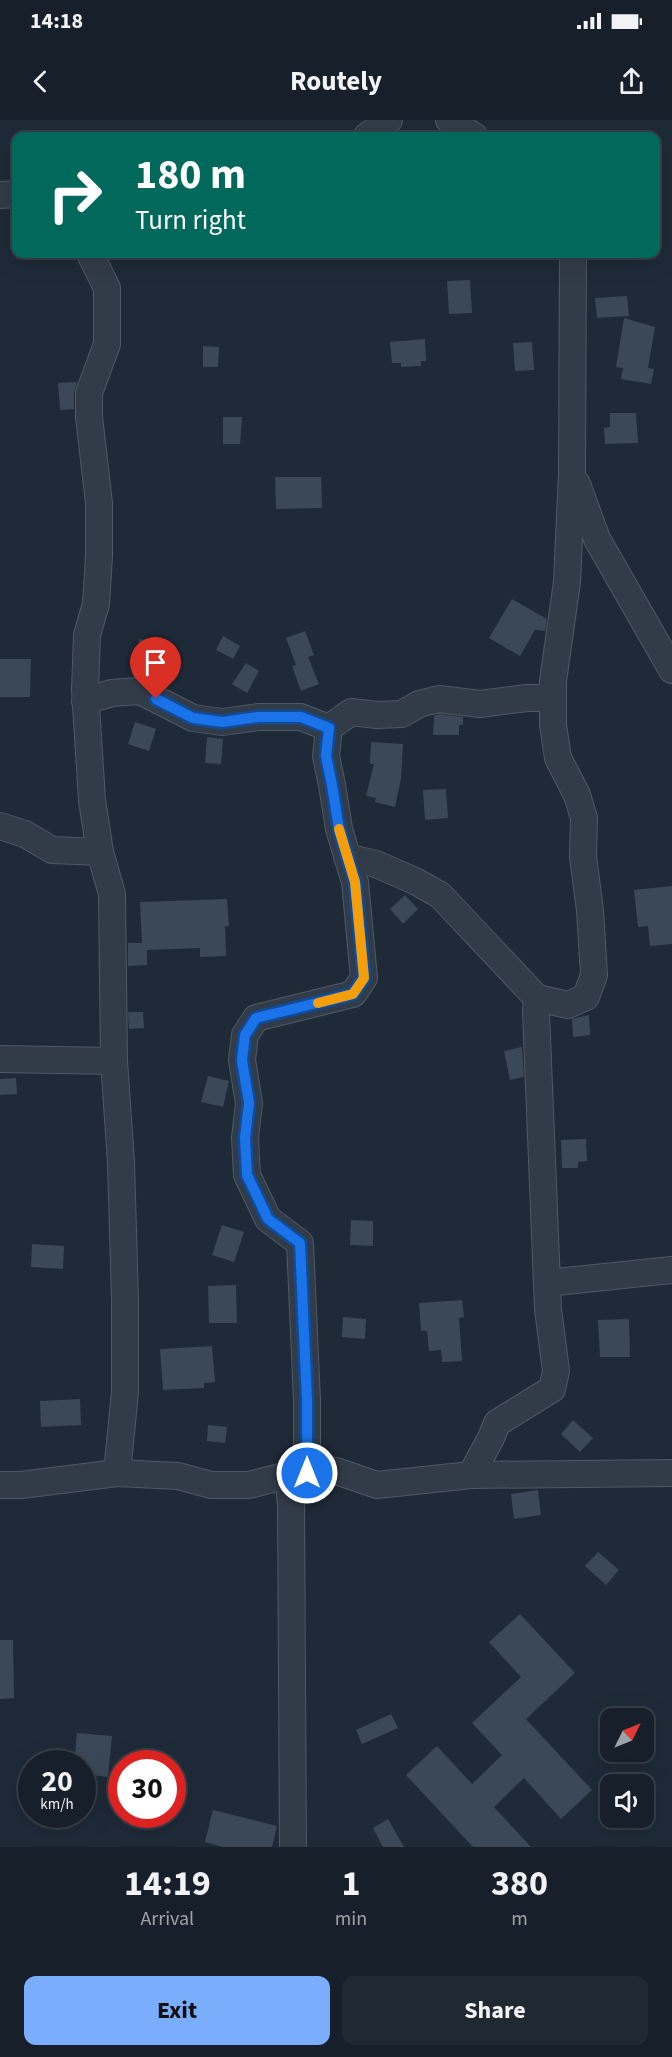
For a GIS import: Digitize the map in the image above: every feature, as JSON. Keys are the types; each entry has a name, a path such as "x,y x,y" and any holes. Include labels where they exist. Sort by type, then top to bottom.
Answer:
{"street":[{"path":"372,132 389,120"},
{"path":"449,120 468,132"},
{"path":"92,258 107,288 107,344 89,393 89,417 99,503 99,556 96,604 87,635 85,700 92,800 100,852 112,894 114,1061 121,1162 126,1300 125,1392 117,1473"},
{"path":"347,857 376,864 440,895 537,998 568,1005 586,997 594,975 590,910 583,857 584,818 577,795 558,758 553,725 553,681 567,582 572,473 573,258"},
{"path":"572,473 597,539 672,670"},
{"path":"85,700 112,693 140,691 193,718 222,722 258,717 301,717 329,728"},
{"path":"294,1847 291,1505 298,1474 307,1401 300,1243 268,1219 247,1175 245,1138 249,1103 242,1060 245,1035 256,1018 353,994 364,978 355,882 339,829 326,756 329,728 351,712 378,715 402,714 419,704 439,699 480,704 527,698 553,698"},
{"path":"0,826 25,834 52,850 100,852"},
{"path":"471,1475 497,1423 552,1389 556,1371 548,1309 537,998"},
{"path":"0,1059 114,1061"},
{"path":"547,1283 672,1270"},
{"path":"0,1485 21,1485 117,1473 178,1476 211,1485 249,1485 298,1474 336,1471 377,1485 471,1475 672,1473"}],"building":[{"path":"470,280 472,313 449,314 447,281"},
{"path":"627,296 629,316 597,318 595,298"},
{"path":"624,318 655,327 648,368 654,369 651,384 621,379 623,368 616,367"},
{"path":"425,339 426,361 421,361 421,366 401,367 401,363 392,363 390,342"},
{"path":"532,342 534,370 515,371 513,343"},
{"path":"203,346 219,347 218,367 203,367"},
{"path":"77,382 74,409 60,410 58,383"},
{"path":"610,413 636,413 638,443 605,444 604,428 610,427"},
{"path":"223,417 242,417 240,444 223,444"},
{"path":"275,477 321,477 322,508 276,509"},
{"path":"512,599 547,619 545,631 535,630 520,656 489,638"},
{"path":"305,631 314,655 308,657 319,684 301,691 292,666 296,665 286,638"},
{"path":"223,636 240,646 233,659 216,650"},
{"path":"139,639 172,643 169,664 136,660"},
{"path":"0,659 31,659 30,697 0,697"},
{"path":"246,663 259,671 247,693 232,684"},
{"path":"440,714 463,717 463,725 459,725 459,735 433,735 434,716"},
{"path":"135,722 156,729 149,751 128,744"},
{"path":"207,737 223,739 221,764 205,763"},
{"path":"371,742 403,744 401,778 395,807 375,802 376,798 366,796 374,764 370,764"},
{"path":"446,789 448,818 425,820 423,790"},
{"path":"672,886 672,944 650,946 648,926 638,927 634,890"},
{"path":"405,895 418,909 403,924 390,909"},
{"path":"227,899 229,926 225,926 226,956 200,957 200,948 147,950 147,965 128,966 128,943 142,943 140,902"},
{"path":"128,1012 143,1012 144,1028 129,1029"},
{"path":"589,1015 590,1035 573,1037 572,1019"},
{"path":"522,1047 524,1077 510,1080 504,1051"},
{"path":"208,1076 229,1081 223,1107 201,1102"},
{"path":"16,1078 17,1094 0,1095 0,1079"},
{"path":"586,1139 587,1161 578,1162 578,1168 562,1168 561,1140"},
{"path":"351,1220 373,1221 373,1246 350,1245"},
{"path":"222,1225 244,1232 234,1262 212,1255"},
{"path":"32,1244 64,1246 63,1269 31,1267"},
{"path":"236,1285 237,1323 209,1323 208,1286"},
{"path":"462,1300 464,1317 459,1318 462,1361 442,1362 441,1350 429,1351 427,1331 421,1331 419,1303"},
{"path":"343,1317 366,1319 365,1339 342,1337"},
{"path":"629,1319 630,1357 600,1357 598,1320"},
{"path":"212,1346 215,1382 204,1383 204,1388 163,1390 160,1349"},
{"path":"80,1399 81,1425 41,1427 40,1401"},
{"path":"573,1420 593,1438 580,1452 561,1434"},
{"path":"208,1425 227,1427 225,1443 207,1441"},
{"path":"538,1490 541,1515 514,1519 511,1494"},
{"path":"598,1552 619,1570 606,1585 585,1566"},
{"path":"520,1614 575,1673 526,1719 592,1790 561,1819 524,1778 494,1807 531,1847 473,1847 406,1775 437,1746 472,1784 502,1755 472,1723 521,1677 489,1642"},
{"path":"0,1640 13,1640 14,1698 0,1699"},
{"path":"391,1714 398,1728 362,1744 356,1730"},
{"path":"77,1733 112,1736 111,1750 108,1750 108,1777 96,1776 96,1750 75,1750"},
{"path":"213,1810 277,1826 272,1847 223,1847 205,1842"},
{"path":"388,1819 404,1847 383,1847 373,1828"}],"slow traffic":[{"path":"318,1003 353,994 364,978 355,882 339,829"}],"route":[{"path":"156,699 193,718 222,722 258,717 301,717 329,728 326,756 339,829 355,882 364,978 353,994 256,1018 245,1035 242,1060 249,1103 245,1138 247,1175 268,1219 300,1243 307,1401 307,1473"}]}
